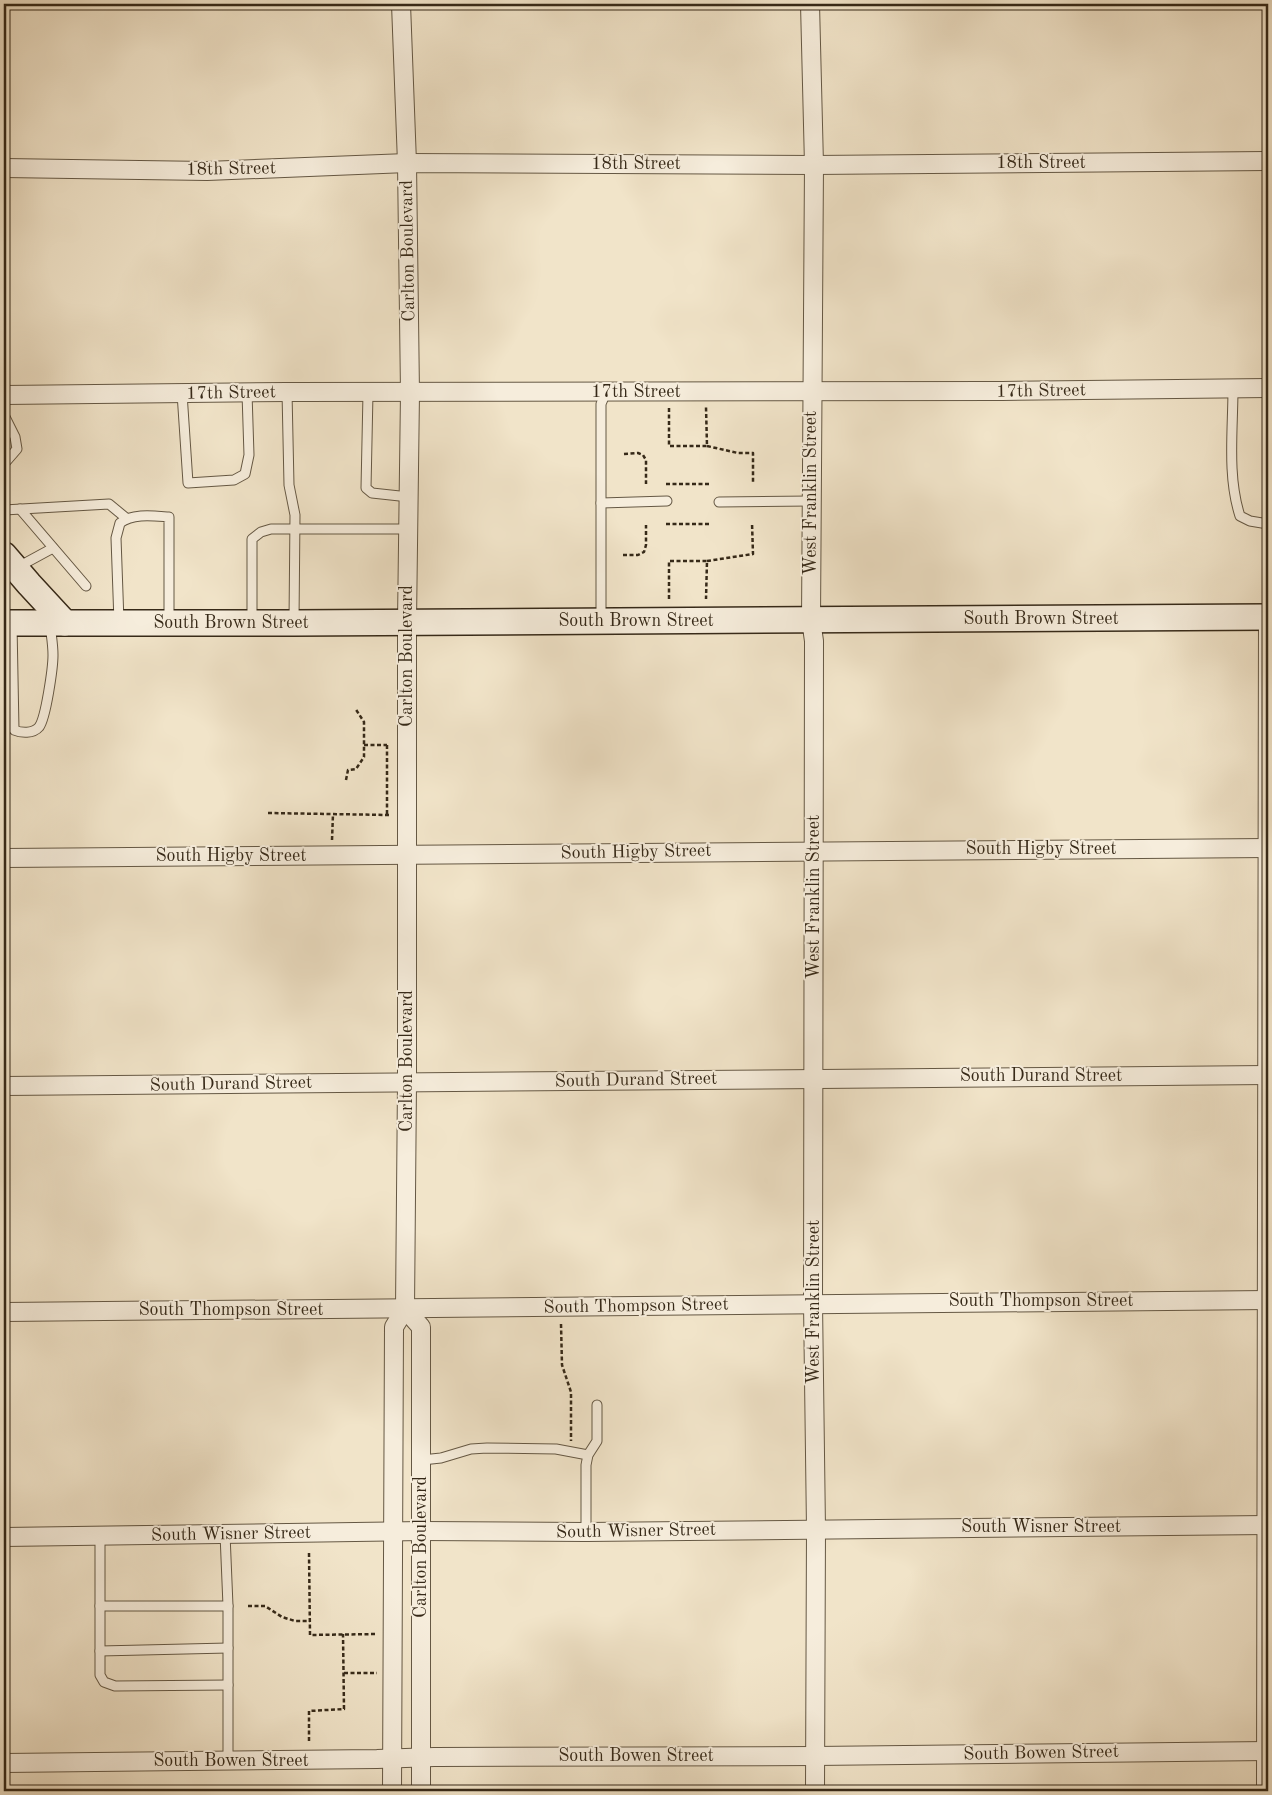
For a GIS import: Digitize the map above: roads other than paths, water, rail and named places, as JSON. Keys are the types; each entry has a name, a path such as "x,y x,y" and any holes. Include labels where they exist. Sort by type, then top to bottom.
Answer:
{"main road":[{"path":"9,561 58,623"},
{"name":"South Brown Street","path":"8,623 294,623 1268,616"}],"street":[{"name":"Carlton Boulevard","path":"392,1791 394,1327 405,1309 407,1082 407,622 410,393 407,164 401,4"},
{"name":"West Franklin Street","path":"810,4 814,165 810,620 814,641 813,1303 816,1529 815,1791"},
{"name":"18th Street","path":"4,168 207,171 407,164 814,165 1268,161"},
{"name":"17th Street","path":"4,395 287,392 1002,391 1268,388"},
{"path":"1266,1791 1268,616"},
{"name":"South Higby Street","path":"4,858 1268,848"},
{"name":"South Durand Street","path":"4,1086 1268,1075"},
{"name":"South Thompson Street","path":"4,1312 1268,1300"},
{"name":"Carlton Boulevard","path":"405,1309 420,1327 422,1460 421,1791"},
{"name":"South Wisner Street","path":"4,1537 422,1531 586,1532 1267,1525"},
{"name":"South Bowen Street","path":"4,1762 1267,1751"}],"lane":[{"path":"1233,388 1232,469 1235,500 1240,516 1250,521 1268,524"},
{"path":"287,392 289,484 295,514 294,623"},
{"path":"601,621 601,404 606,392"},
{"path":"182,393 188,483 234,480 244,474 249,454 246,393"},
{"path":"368,393 366,488 372,493 409,497"},
{"path":"4,415 15,437 17,449 4,464"},
{"path":"601,502 667,501"},
{"path":"719,502 811,501"},
{"path":"4,510 109,504 126,518"},
{"path":"20,509 86,586"},
{"path":"119,623 116,538 120,523 126,518 170,517 170,623"},
{"path":"252,623 252,539 262,532 271,529 408,529"},
{"path":"9,561 53,548"},
{"path":"8,623 14,730"},
{"path":"4,730 21,732 33,731 39,728 44,716 58,623"},
{"path":"586,1532 586,1465 588,1455 597,1441 597,1405"},
{"path":"422,1460 442,1458 471,1449 487,1448 556,1449 588,1455"},
{"path":"225,1534 228,1606 228,1761"},
{"path":"100,1536 100,1675 104,1682 115,1686 228,1685"},
{"path":"100,1606 228,1606"},
{"path":"100,1651 228,1648"}]}
